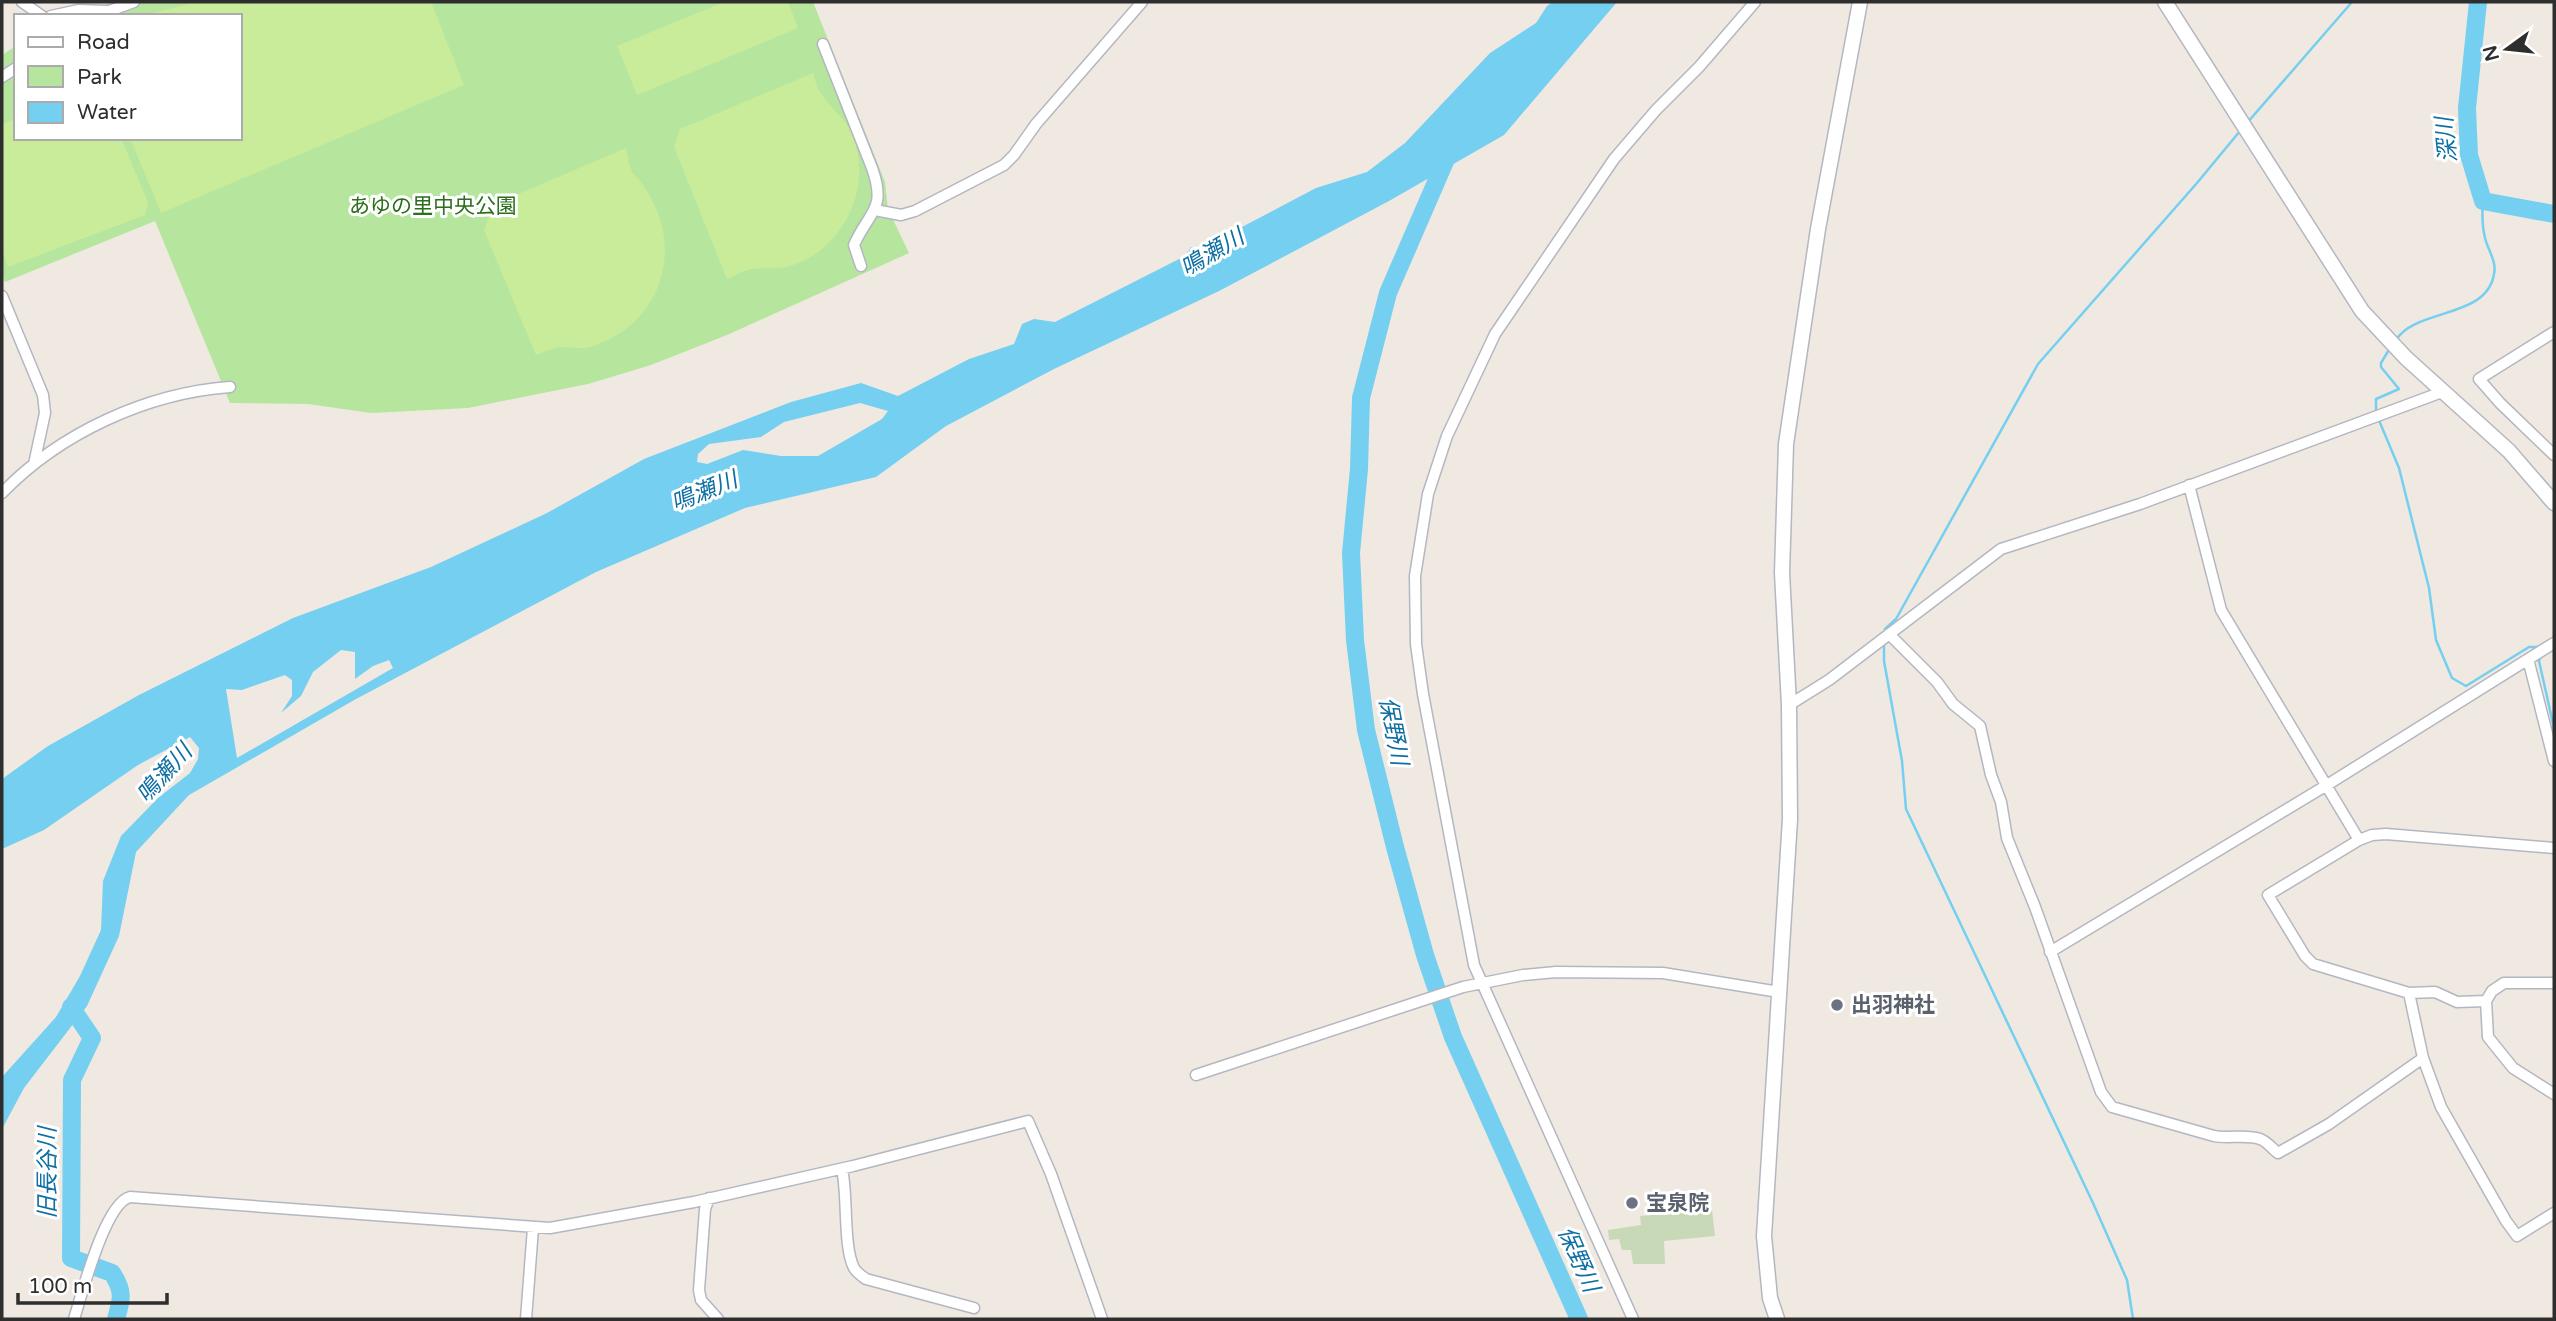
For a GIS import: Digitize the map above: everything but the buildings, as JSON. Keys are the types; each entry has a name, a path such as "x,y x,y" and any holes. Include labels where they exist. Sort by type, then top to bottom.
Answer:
{"street":[{"path":"22,2 39,14"},
{"path":"60,14 79,10 103,14 134,2"},
{"path":"875,210 901,215 915,211 1003,165 1142,2"},
{"path":"1633,1319 1474,965 1447,834 1416,644 1415,576 1428,494 1447,436 1495,334 1615,159 1755,2"},
{"path":"1777,1319 1770,1298 1764,1236 1790,819 1789,705 1782,573 1786,443 1818,229 1860,2"},
{"path":"2165,2 2362,311 2442,392 2548,487 2554,503"},
{"path":"823,44 875,176 878,197 875,210 853,250 861,266"},
{"path":"2,296 43,395 46,412 34,464"},
{"path":"2554,332 2479,379 2554,455"},
{"path":"2,493 34,464 71,439 109,419 201,389 230,387"},
{"path":"1789,705 1829,680 2001,549 2140,504 2442,392"},
{"path":"2189,485 2221,610 2359,841"},
{"path":"1888,634 1937,682 1953,704 1980,726 1991,775 1999,795 2007,838 2035,907 2101,1092 2112,1107 2226,1138 2257,1138 2264,1140 2278,1153 2329,1124 2423,1058"},
{"path":"2050,951 2327,785 2553,644"},
{"path":"2531,658 2554,761"},
{"path":"2486,1001 2457,1002 2435,992 2409,993 2313,964 2305,956 2268,895 2372,835 2554,848"},
{"path":"1196,1075 1463,987 1556,972 1652,972 1779,992"},
{"path":"2554,983 2504,983 2488,995 2486,1001 2488,1037 2513,1068 2554,1094"},
{"path":"2409,993 2423,1058 2441,1107 2506,1221 2517,1236 2554,1213"},
{"path":"74,1319 89,1268 101,1240 118,1203 130,1197 533,1228 571,1225 842,1169 1028,1121 1051,1174 1102,1319"},
{"path":"842,1169 849,1246 853,1266 858,1272 866,1279 974,1308"},
{"path":"709,1198 705,1209 699,1290 701,1300 718,1319"},
{"path":"526,1319 533,1228"}],"green space":[{"name":"あゆの里中央公園","path":"112,2 813,2 885,182 888,209 909,253 727,335 651,365 588,384 468,408 371,413 308,404 230,403 155,221 5,282 2,274 2,55 14,47 14,140 242,140 242,14 80,14"},
{"path":"196,2 431,2 464,85 161,213 131,140 242,140 242,14 150,14"},
{"path":"724,2 788,2 798,28 637,95 617,46"},
{"path":"813,73 820,91 853,136 859,176 856,196 849,214 838,232 809,258 785,267 749,270 727,279 674,147 680,129"},
{"path":"14,119 14,140 122,140 148,202 145,215 8,267 2,250 2,125"},
{"path":"626,148 632,171 646,190 660,219 664,240 661,279 643,312 612,338 589,347 559,347 536,355 484,230 493,205"},
{"path":"1712,1210 1715,1236 1664,1241 1665,1264 1633,1264 1631,1250 1622,1250 1619,1239 1609,1240 1608,1230 1641,1225 1640,1216"}],"water":[{"name":"鳴瀬川","path":"1553,2 1617,2 1504,135 1389,201 1219,291 1054,369 946,426 876,477 745,508 596,572 356,699 189,795 136,852 119,936 87,1006 24,1088 2,1129 2,1077 56,1017 80,976 101,930 103,881 121,836 158,798 190,773 198,759 199,748 190,737 138,765 44,830 2,849 2,779 48,746 139,695 293,618 431,567 547,513 644,459 791,402 861,383 898,396 969,359 1014,344 1022,324 1034,319 1055,322 1185,256 1191,247 1200,249 1316,188 1367,172 1405,143 1490,53 1536,23 1547,6","holes":["860,403 888,411 882,419 818,456 781,456 743,450 707,464 697,462 698,454 709,444 761,437 784,422","341,650 355,652 355,679 373,666 389,660 393,668 237,758 226,689 242,690 285,675 292,680 292,696 281,713 301,696 313,672"]}],"waterway":[{"path":"2247,123 2352,2"},
{"name":"深川","path":"2478,2 2467,108 2469,155 2483,201 2554,214"},
{"path":"1885,633 1885,629 1896,619 2038,364 2240,131"},
{"name":"保野川","path":"1450,150 1388,293 1361,398 1359,469 1351,553 1355,640 1366,730 1425,955 1453,1037 1579,1319"},
{"path":"2396,340 2419,323 2479,299 2489,288 2495,270 2484,233 2483,201"},
{"path":"2376,412 2376,399 2399,389 2381,367 2390,348"},
{"path":"2378,418 2399,468 2429,588 2436,640 2452,678 2466,686 2529,647 2538,647 2539,650"},
{"path":"1884,643 1884,661 1902,761 1906,809 2093,1203 2127,1280 2133,1319"},
{"path":"2541,656 2539,661 2554,728"},
{"name":"旧長谷川","path":"71,1007 92,1038 72,1080 71,1258 112,1273 121,1295 116,1319"}],"place":[{"name":"出羽神社","path":"1837,1005"},
{"name":"宝泉院","path":"1632,1203"}]}
